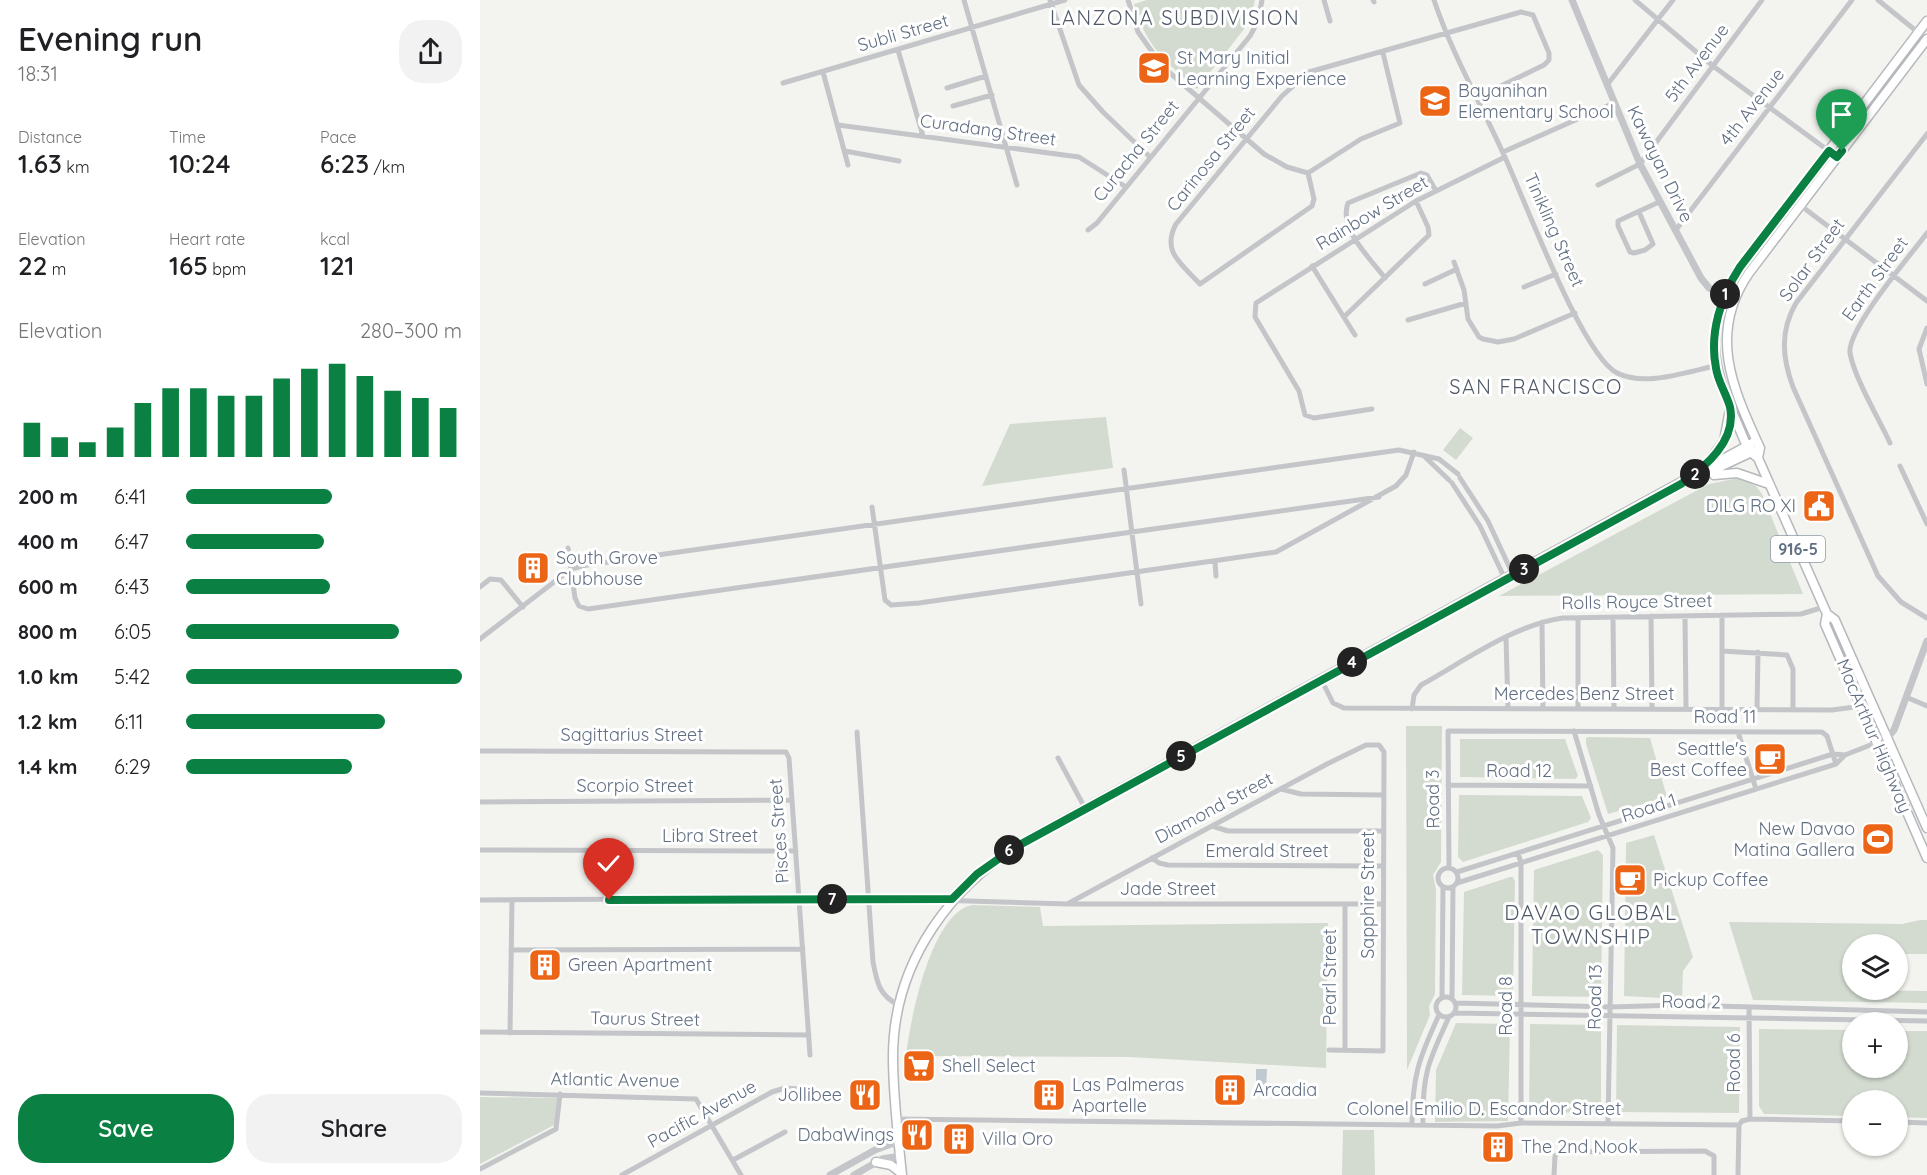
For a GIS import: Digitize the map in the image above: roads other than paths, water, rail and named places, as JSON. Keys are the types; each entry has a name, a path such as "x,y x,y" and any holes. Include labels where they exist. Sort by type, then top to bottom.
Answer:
{"main road":[{"name":"MacArthur Highway","path":"1927,21 1740,267 1724,296 1716,328 1715,366 1730,408 1769,484 1825,611 1825,624 1927,858"},
{"path":"1758,445 1732,384 1727,361 1728,321 1742,284 1927,41"},
{"path":"1703,473 1722,445 1730,408"},
{"path":"902,1174 893,1056 899,1005 905,982 921,947 952,899 996,859 1513,574 1681,484 1752,453 1758,445"},
{"path":"1752,453 1758,445"},
{"path":"1703,473 1737,473 1769,484"},
{"name":"MacArthur Highway","path":"1825,611 1835,620 1927,828"},
{"path":"1911,822 1922,817"},
{"path":"876,1162 888,1164 902,1174"}],"street":[{"path":"964,0 1017,185"},
{"name":"Subli Street","path":"783,83 972,28 1051,2 1065,0"},
{"path":"1128,0 1137,32 1163,67 1247,140 1275,161 1308,173 1361,139 1400,123 1383,53"},
{"name":"Curacha Street","path":"1088,230 1250,36 1258,21 1262,0"},
{"path":"1324,0 1330,21"},
{"name":"Tinikling Street","path":"1434,0 1446,35 1504,155 1556,274 1606,367 1627,377 1655,378 1715,366"},
{"name":"Kawayan Drive","path":"1572,0 1640,164 1659,202 1703,281 1724,296"},
{"path":"1635,0 1713,66 1837,157"},
{"path":"1607,85 1673,0"},
{"name":"5th Avenue","path":"1598,185 1640,164 1762,0"},
{"name":"4th Avenue","path":"1675,231 1852,0"},
{"path":"1878,0 1927,41"},
{"path":"1051,2 1079,85 1090,99 1150,157"},
{"name":"Carinosa Street","path":"1308,173 1314,194 1312,206 1200,284 1170,249 1172,233 1291,85 1300,77 1318,69 1383,53 1521,12 1530,13 1536,19 1549,53 1549,60 1544,65 1476,98"},
{"path":"898,50 923,136"},
{"path":"823,72 848,165"},
{"path":"947,88 986,76"},
{"path":"953,106 992,95"},
{"name":"Rainbow Street","path":"1372,409 1314,418 1305,415 1299,391 1255,317 1254,307 1258,301 1416,201 1504,155 1614,103"},
{"name":"Curadang Street","path":"838,125 1079,157 1126,187"},
{"name":"Solar Street","path":"1927,134 1796,303 1787,321 1784,342 1786,364 1793,387 1883,584 1901,602 1927,618"},
{"path":"845,151 899,160"},
{"path":"1385,278 1355,238 1346,210 1351,201 1421,173 1427,175 1436,191"},
{"path":"1792,199 1927,302"},
{"path":"1345,316 1429,235 1428,227 1416,201"},
{"path":"1639,212 1653,244 1634,254 1630,252 1617,223 1620,219 1659,202"},
{"name":"Earth Street","path":"1890,443 1853,364 1850,344 1859,324 1927,233"},
{"path":"1921,242 1927,246"},
{"path":"1454,262 1466,303 1468,319 1479,337 1498,342 1514,339 1575,313"},
{"path":"1312,266 1356,335"},
{"path":"1425,284 1457,269"},
{"path":"1524,287 1556,274"},
{"path":"1408,320 1466,303"},
{"path":"1927,328 1919,349 1927,384"},
{"path":"480,639 572,570 587,565 1399,450 1443,461 1459,476 1496,536 1513,574"},
{"path":"1417,453 1451,482 1458,492 1480,526 1505,579"},
{"path":"872,507 885,600 894,605 1137,574 1285,549 1379,497 1407,476 1417,453"},
{"path":"1900,466 1927,524"},
{"path":"1124,470 1141,604"},
{"path":"1458,492 1466,486"},
{"path":"568,548 577,603 588,609 1379,497"},
{"path":"1215,562 1216,576"},
{"path":"480,587 490,579 501,580 523,607"},
{"name":"Rolls Royce Street","path":"1413,709 1414,695 1421,685 1506,638 1542,622 1578,618 1801,614 1825,611"},
{"path":"1722,615 1722,710"},
{"path":"1651,616 1652,709"},
{"path":"1685,616 1686,709"},
{"path":"1613,617 1614,709"},
{"path":"1578,618 1578,709"},
{"path":"1542,622 1543,709"},
{"path":"1506,638 1508,709"},
{"path":"1878,742 1887,738 1894,730 1927,640"},
{"path":"1722,651 1782,653 1790,658 1793,669 1792,710"},
{"path":"1757,710 1758,652"},
{"name":"Mercedes Benz Street","path":"1321,680 1333,703 1340,707 1840,710 1862,706"},
{"path":"1906,697 1927,706"},
{"name":"Road 11","path":"1448,731 1822,732 1827,736 1836,764"},
{"name":"Road 3","path":"1448,731 1449,867"},
{"name":"Road 13","path":"1574,731 1609,836 1613,857 1608,1123"},
{"path":"857,732 873,962 877,984 884,996 899,1005"},
{"path":"1738,732 1756,789"},
{"name":"Road 1","path":"1457,872 1784,769 1833,754 1845,754 1878,742"},
{"name":"Diamond Street","path":"1068,904 1281,789 1366,745 1376,744"},
{"name":"Sapphire Street","path":"1345,1050 1383,1051 1384,752 1376,744"},
{"name":"Sagittarius Street","path":"480,751 783,751"},
{"name":"Pisces Street","path":"783,751 789,758 810,1055"},
{"name":"Road 1","path":"1455,885 1836,764 1845,754"},
{"path":"1058,758 1085,808"},
{"path":"1784,769 1787,779"},
{"name":"Road 12","path":"1448,785 1591,786"},
{"path":"1281,789 1301,794 1384,795"},
{"name":"Scorpio Street","path":"480,802 791,800"},
{"path":"1643,814 1646,824"},
{"path":"1212,825 1228,831 1383,831"},
{"name":"Libra Street","path":"480,850 796,851"},
{"name":"Road 8","path":"1518,853 1521,863 1521,1123"},
{"name":"Emerald Street","path":"1152,858 1168,865 1383,866"},
{"path":"1412,1125 1412,1088 1416,1066 1438,1015 1435,1006 1442,997 1443,887 1438,876 1441,871 1449,867 1457,872 1455,885 1455,1012 1449,1017 1426,1068 1422,1088 1423,1125"},
{"path":"1443,887 1455,885"},
{"name":"Jade Street","path":"480,900 870,898 1068,904 1383,904"},
{"path":"510,1033 512,900"},
{"name":"Pearl Street","path":"1345,904 1345,1050"},
{"path":"511,950 803,949"},
{"path":"1442,997 1454,1001"},
{"name":"Road 2","path":"1454,1001 1610,1007 1678,1005 1927,1012"},
{"path":"1678,1005 1678,1016"},
{"name":"Road 6","path":"1749,1007 1750,1119"},
{"name":"Road 2","path":"1455,1012 1842,1020"},
{"path":"1438,1015 1449,1017"},
{"name":"Road 2","path":"1908,1021 1927,1021"},
{"name":"Taurus Street","path":"480,1032 809,1035"},
{"path":"1329,1050 1345,1050"},
{"name":"Pacific Avenue","path":"622,1175 772,1092 785,1088 799,1089"},
{"name":"Atlantic Avenue","path":"480,1093 692,1098 701,1104 741,1175"},
{"path":"480,1169 556,1129 560,1094"},
{"name":"Colonel Emilio D. Escandor Street","path":"897,1119 1412,1125 1521,1123 1739,1125 1742,1121 1750,1119 1842,1121"},
{"path":"1908,1122 1927,1123"},
{"path":"1738,1175 1739,1125"},
{"path":"733,1160 785,1132"},
{"path":"830,1175 841,1172 899,1141"},
{"path":"1554,1175 1555,1156 1560,1152 1705,1151 1714,1156 1714,1175"},
{"path":"854,1175 876,1162 900,1156"}],"place":[{"name":"St Mary Initial Learning Experience","path":"1154,68"},
{"name":"Bayanihan Elementary School","path":"1435,101"},
{"name":"DILG RO XI","path":"1819,506"},
{"name":"South Grove Clubhouse","path":"533,568"},
{"name":"Seattle's Best Coffee","path":"1770,759"},
{"name":"New Davao Matina Gallera","path":"1878,839"},
{"name":"Pickup Coffee","path":"1630,880"},
{"name":"Green Apartment","path":"545,965"},
{"name":"Shell Select","path":"919,1066"},
{"name":"Arcadia","path":"1230,1090"},
{"name":"Jollibee","path":"865,1095"},
{"name":"Las Palmeras Apartelle","path":"1049,1095"},
{"name":"DabaWings","path":"917,1135"},
{"name":"Villa Oro","path":"959,1139"},
{"name":"The 2nd Nook","path":"1498,1147"}],"district":[{"name":"LANZONA SUBDIVISION","path":"1175,18"},
{"name":"SAN FRANCISCO","path":"1536,387"},
{"name":"DAVAO GLOBAL TOWNSHIP","path":"1591,925"}]}
